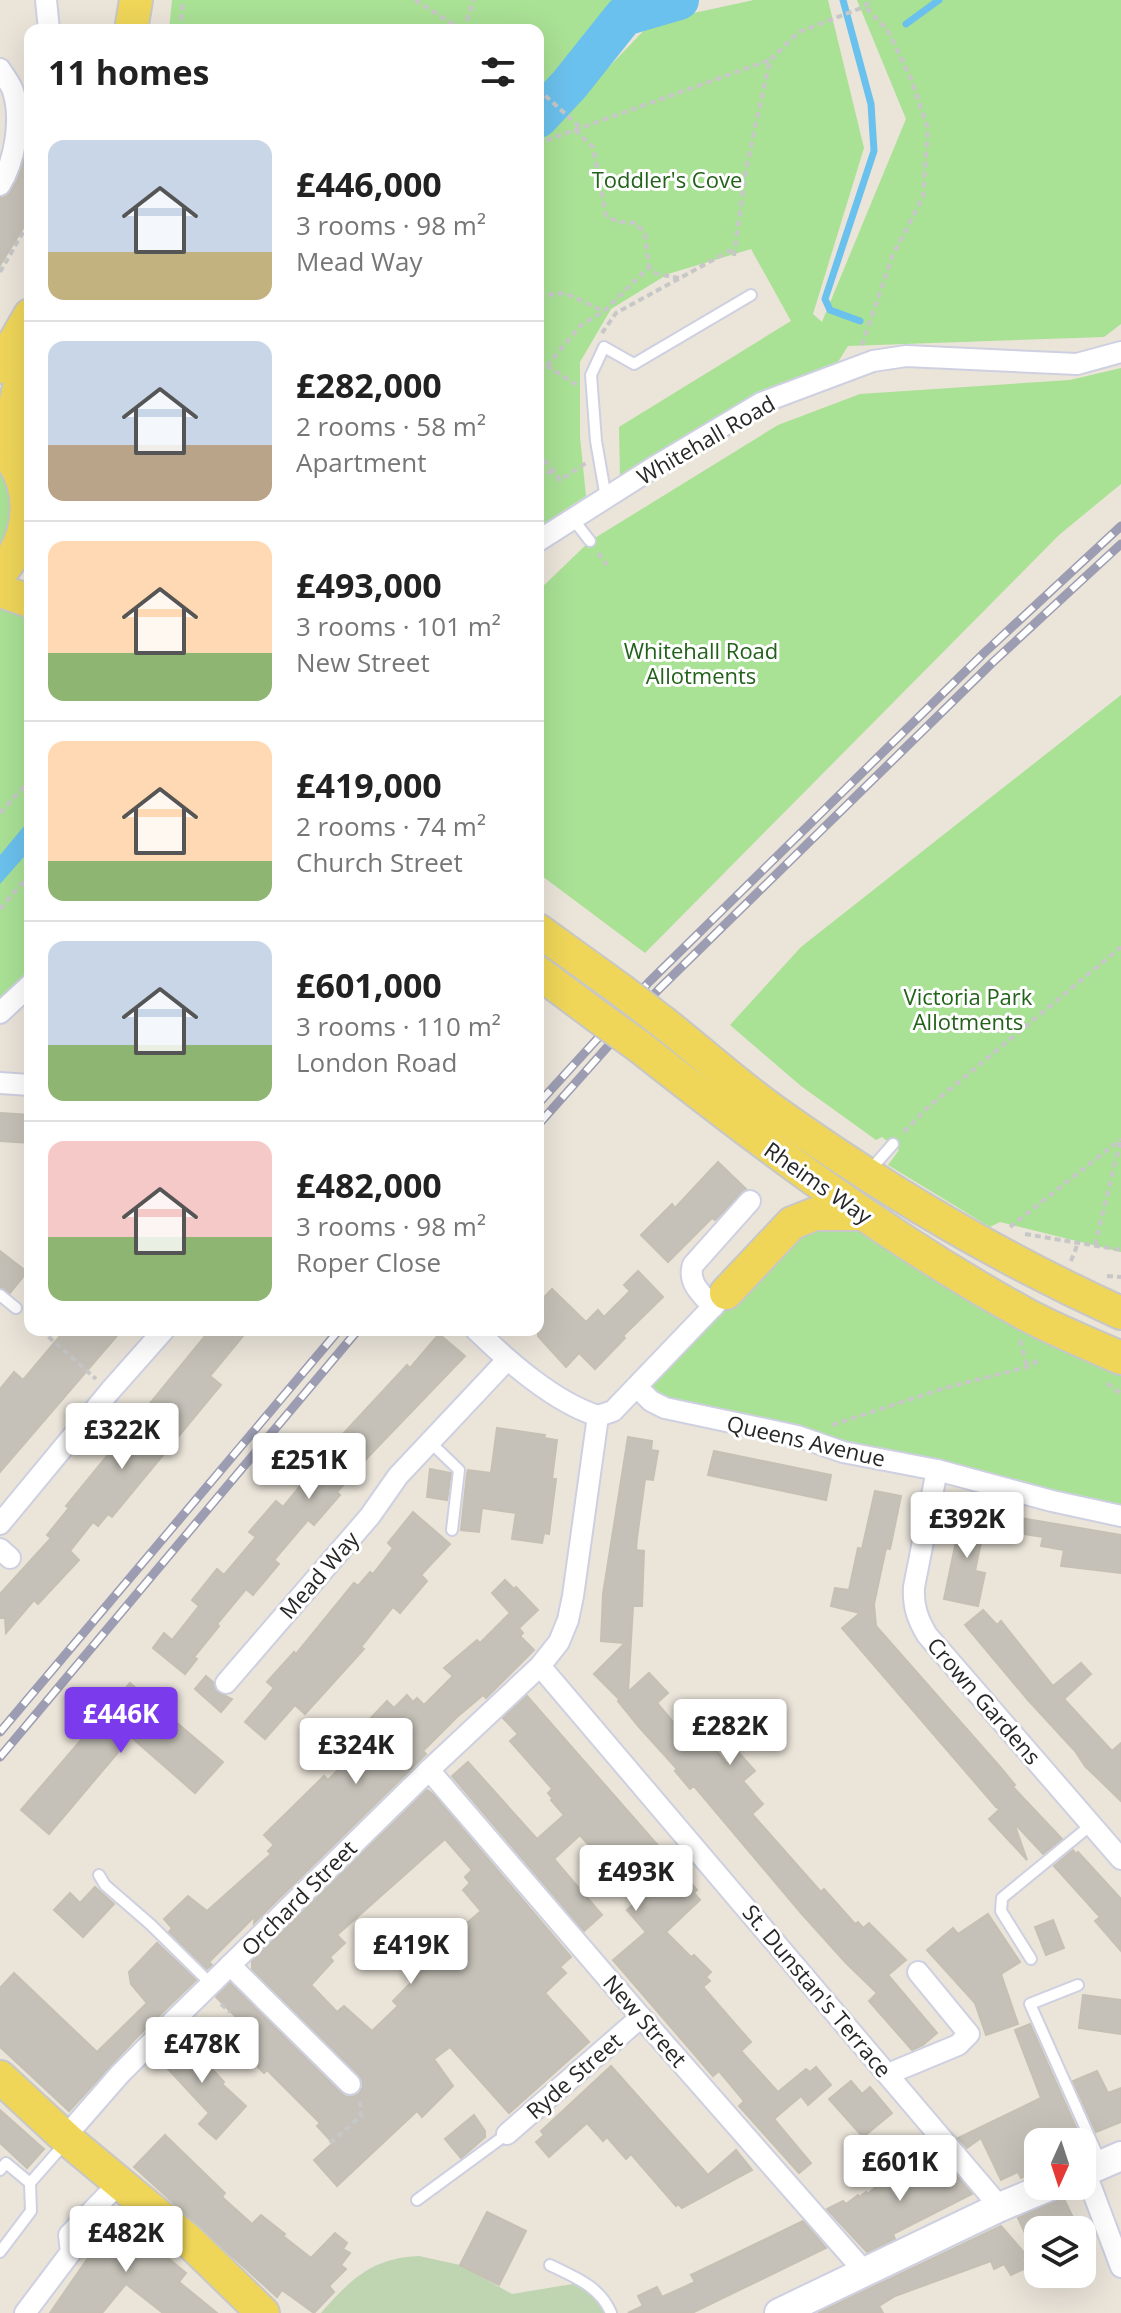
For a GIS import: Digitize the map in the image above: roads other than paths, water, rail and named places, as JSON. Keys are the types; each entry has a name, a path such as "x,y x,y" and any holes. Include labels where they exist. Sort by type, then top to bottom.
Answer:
{"main road":[{"path":"132,24 136,0"},
{"path":"155,24 158,0"},
{"path":"0,367 24,325"},
{"path":"24,376 13,406 13,430 24,484"},
{"path":"0,446 20,473"},
{"path":"0,573 16,553 24,534"},
{"path":"0,591 24,599"},
{"name":"Rheims Way","path":"544,934 664,1023 776,1113 867,1174 1043,1278 1121,1313"},
{"name":"Rheims Way","path":"544,976 861,1214 1029,1316 1121,1358"},
{"path":"720,1300 792,1223 815,1214 861,1214"},
{"path":"0,2077 187,2239 263,2313"}],"street":[{"path":"46,0 48,24"},
{"path":"0,69 14,89 15,143 7,175 0,185"},
{"name":"Whitehall Road","path":"544,537 761,403 873,361 906,356 1077,364 1121,352"},
{"path":"0,1013 24,991"},
{"path":"0,1083 24,1085"},
{"path":"482,1336 507,1360 566,1401 598,1416 613,1411 720,1300 692,1283 690,1273 693,1265 750,1201"},
{"path":"0,1524 159,1336"},
{"name":"Mead Way","path":"226,1683 370,1516 398,1476 507,1360"},
{"name":"Queens Avenue","path":"637,1387 651,1401 665,1408 797,1436 843,1452 937,1470 1121,1516"},
{"path":"540,1666 559,1642 568,1620 598,1416"},
{"name":"Crown Gardens","path":"937,1470 914,1587 913,1602 917,1617 927,1635 1121,1859"},
{"name":"Orchard Street","path":"67,2138 120,2074 429,1770 540,1666"},
{"name":"St. Dunstan's Terrace","path":"540,1666 1000,2207"},
{"name":"New Street","path":"429,1770 864,2271"},
{"path":"230,1965 355,2087"},
{"path":"888,2074 958,2045 969,2034 918,1972"},
{"name":"Ryde Street","path":"507,2134 641,2017"},
{"path":"1097,2166 1121,2267"},
{"path":"25,2313 71,2252 69,2235 119,2183"},
{"path":"787,2311 864,2271 1024,2197"}],"lane":[{"path":"607,500 591,375 604,347 634,364 751,295"},
{"path":"573,519 590,541"},
{"path":"867,1174 893,1144"},
{"path":"0,1295 16,1308"},
{"path":"431,1443 459,1470 452,1530"},
{"path":"1031,1959 1001,1911 1002,1898 1091,1825"},
{"path":"99,1875 105,1885 211,1984"},
{"path":"1078,1985 1030,2004 1097,2166"},
{"path":"417,2200 507,2134"},
{"path":"0,2252 31,2211 30,2183 67,2138"},
{"path":"0,2170 6,2163 30,2183"},
{"path":"550,2265 585,2282 602,2297 611,2313"}],"water":[{"path":"546,96 561,110 544,125"},
{"path":"24,826 24,857 0,884 0,855"}],"waterway":[{"path":"544,112 624,16 679,0"},
{"path":"843,0 871,104 874,151 825,299 830,310 860,321"},
{"path":"906,24 939,0"}],"railway":[{"path":"544,1097 649,982 984,653 1121,526"},
{"path":"544,1118 658,990 992,663 1121,544"},
{"path":"0,1732 334,1336"},
{"path":"0,1757 353,1336"}],"park label":[{"name":"Toddler's Cove","path":"667,180"},
{"name":"Whitehall Road Allotments","path":"701,664"},
{"name":"Victoria Park Allotments","path":"968,1010"}]}
